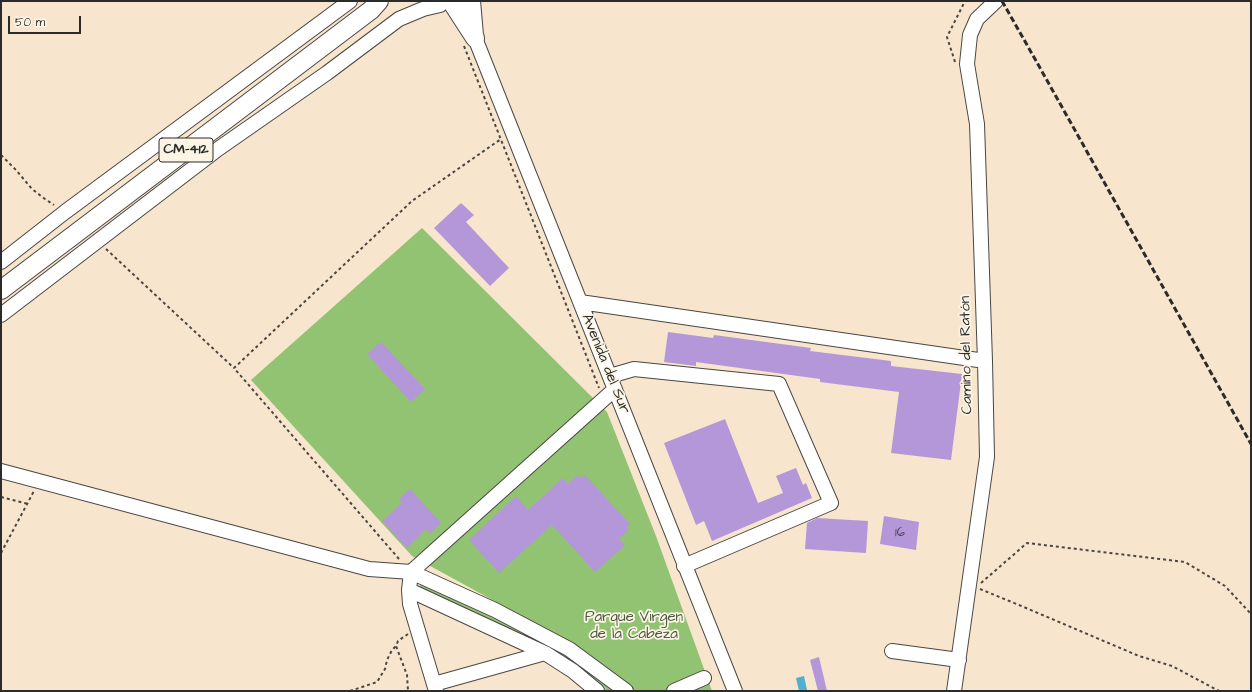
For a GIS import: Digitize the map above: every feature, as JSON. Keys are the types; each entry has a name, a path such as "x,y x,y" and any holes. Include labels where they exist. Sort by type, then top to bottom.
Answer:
{"main road":[{"name":"CM-412","path":"1,290 375,6 392,1"},
{"name":"Avenida del Sur","path":"468,39 471,1"},
{"name":"Avenida del Sur","path":"445,3 468,39"}],"street":[{"path":"1,262 65,212 350,1"},
{"name":"Camino del Ratón","path":"954,691 987,457 977,124 967,64 970,35 977,19 996,1"},
{"path":"1,315 218,149 327,73 399,19 445,3"},
{"name":"Avenida del Sur","path":"468,39 580,302 735,691"},
{"path":"580,302 985,361"},
{"path":"545,653 435,688 410,604 409,590 411,572 612,383 634,369 779,384 831,503 684,566"},
{"path":"1,471 369,569 411,572 495,610 569,649 626,691"},
{"path":"409,590 545,653 573,671 597,691"},
{"path":"892,651 959,660"},
{"path":"674,691 704,678"}],"path":[{"path":"468,39 501,140 601,391"},
{"path":"234,368 412,201 501,140"},
{"path":"1,155 32,189 65,212"},
{"path":"98,242 234,368 411,572"},
{"path":"1,553 2,548 28,504 39,481"},
{"path":"1,498 28,504"},
{"path":"1219,691 1172,666 1139,656 1019,604 976,588 1027,543 1185,562 1225,586 1251,614"},
{"path":"350,691 377,682 386,669 387,660 398,641 418,630"},
{"path":"396,646 407,675 408,691"}],"green space":[{"name":"Parque Virgen de la Cabeza","path":"422,228 607,412 656,536 712,691 635,691 540,626 412,556 251,380"},
{"path":"421,582 478,608 558,649 616,691 605,691 560,658 419,589"}],"water":[{"path":"804,676 807,690 799,691 796,678"}],"building":[{"path":"461,203 474,215 466,222 509,268 490,286 434,228"},
{"path":"668,332 713,338 714,335 811,348 810,351 891,361 891,366 962,374 951,460 891,453 899,392 820,382 820,379 696,362 696,366 664,362"},
{"path":"381,342 425,389 411,402 367,354"},
{"path":"725,419 758,503 783,493 776,476 796,468 803,485 806,483 812,498 712,541 704,521 696,525 664,443"},
{"path":"578,475 581,478 585,475 630,524 627,527 629,530 619,539 625,545 595,572 552,525 499,573 469,540 516,496 528,510 563,478 568,484"},
{"path":"410,489 441,523 430,533 426,529 407,548 382,521 402,503 399,499"},
{"path":"884,516 919,522 916,550 880,544"},
{"path":"817,518 868,521 866,553 805,549 807,523"},
{"path":"819,657 827,691 818,691 810,660"}],"railway":[{"path":"1002,1 1251,444"}]}
